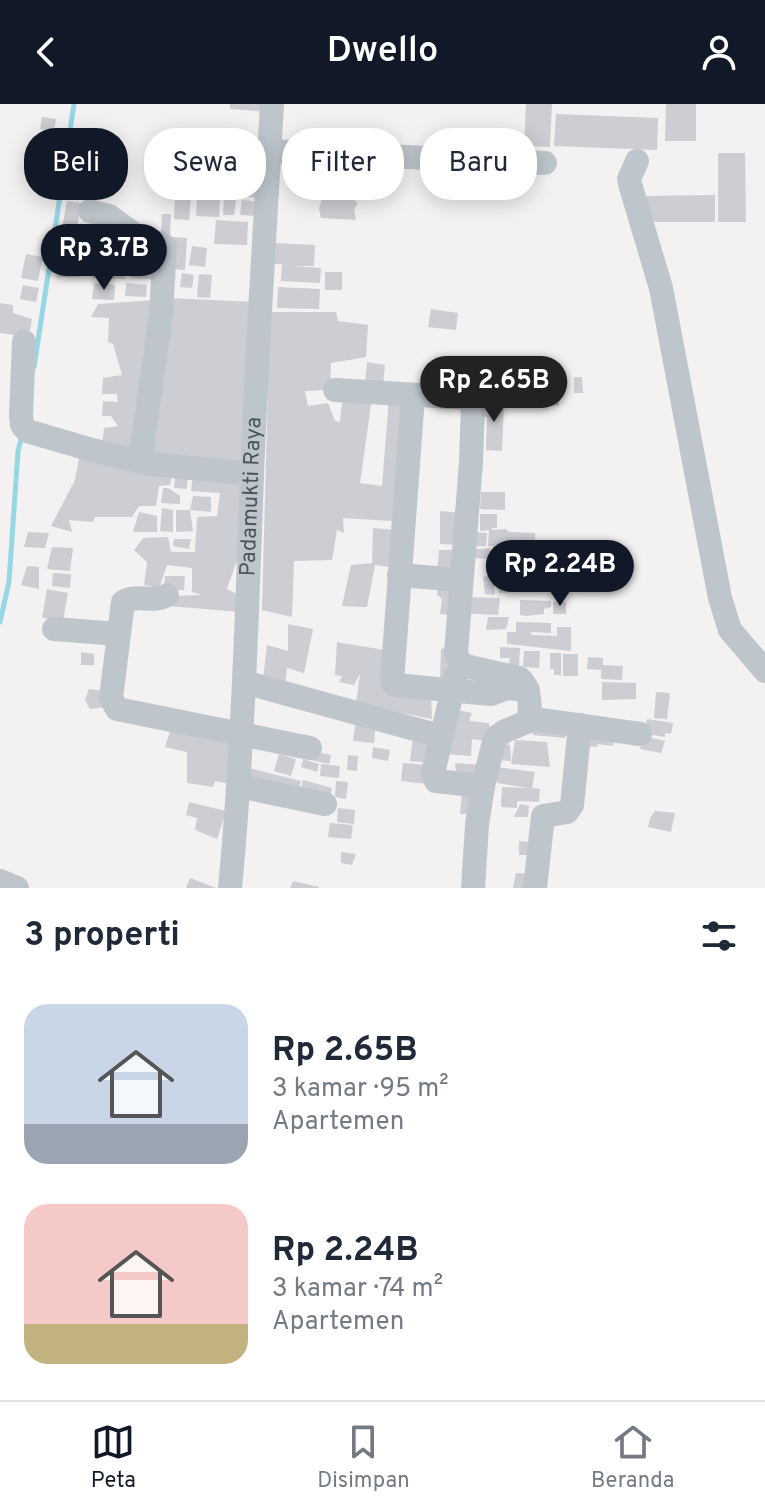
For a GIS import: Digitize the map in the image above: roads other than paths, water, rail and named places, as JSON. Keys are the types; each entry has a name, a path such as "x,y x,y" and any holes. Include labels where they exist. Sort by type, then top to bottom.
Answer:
{"street":[{"name":"Padamukti Raya","path":"230,888 239,786 272,104"},
{"path":"269,151 545,163"},
{"path":"637,161 629,179 661,288 720,598 730,630 765,671"},
{"path":"90,211 109,216 142,240 165,247 161,314 140,461"},
{"path":"24,342 21,416 22,425 27,431 140,461 252,474"},
{"path":"335,390 469,398 473,403 456,653 465,666 519,678 528,690 530,721"},
{"path":"413,396 392,682 395,685 493,694 507,688 528,690"},
{"path":"399,575 461,580"},
{"path":"167,595 162,599 126,599 123,602 111,698 117,709 310,748"},
{"path":"54,629 118,634"},
{"path":"459,661 433,773 436,781 483,786"},
{"path":"244,682 440,736"},
{"path":"473,888 477,825 495,738 534,719 640,734"},
{"path":"535,888 543,816 567,812 572,805 580,725"},
{"path":"239,786 325,804"},
{"path":"0,881 17,888"}],"waterway":[{"path":"34,367 74,104"},
{"path":"0,622 9,582 18,451 22,436"}]}
